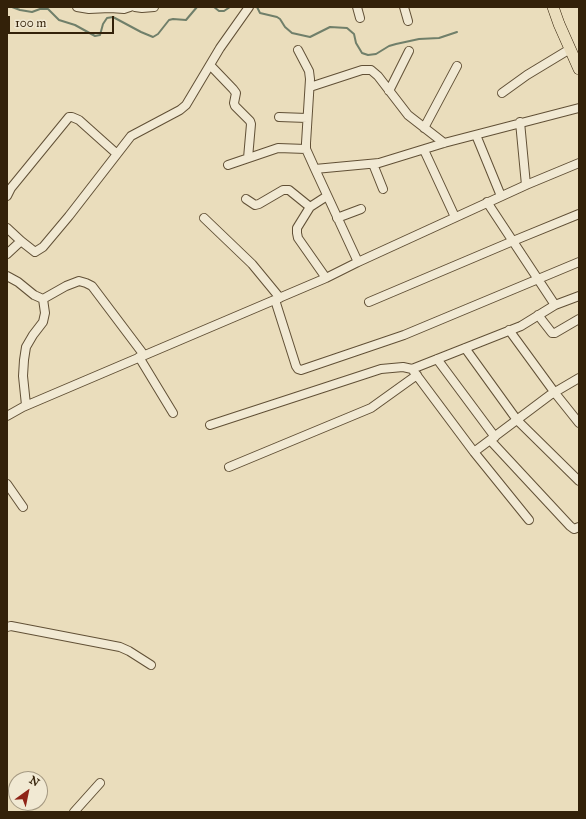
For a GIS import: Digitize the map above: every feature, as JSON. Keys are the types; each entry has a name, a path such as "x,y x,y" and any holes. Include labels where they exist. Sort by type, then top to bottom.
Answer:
{"main road":[{"path":"554,9 579,69"}],"street":[{"path":"77,7 89,10 110,8 124,9 130,7"},
{"path":"135,7 154,7"},
{"path":"7,228 35,252 43,247 134,133 184,108 220,48 249,7"},
{"path":"357,7 360,18"},
{"path":"404,7 408,21"},
{"path":"298,50 309,72 310,79 306,149 358,262"},
{"path":"502,93 527,75 570,50"},
{"path":"389,91 409,51"},
{"path":"210,65 236,93 234,103 235,106 252,124 248,158"},
{"path":"424,128 457,66"},
{"path":"310,87 366,69 374,72 408,115 444,143"},
{"path":"315,169 379,163 520,122 579,108"},
{"path":"7,196 11,188 69,117 79,120 117,154"},
{"path":"279,117 307,118"},
{"path":"520,122 526,185"},
{"path":"476,135 501,196"},
{"path":"228,165 278,148 306,149"},
{"path":"424,150 455,217"},
{"path":"7,416 26,405 326,278 487,202 579,163"},
{"path":"373,164 383,189"},
{"path":"246,199 255,205 283,190 289,190 310,207"},
{"path":"326,278 298,238 297,228 310,207 327,196"},
{"path":"487,202 555,305"},
{"path":"337,218 361,208"},
{"path":"369,302 579,214"},
{"path":"204,218 252,264 278,299 296,366 301,370 404,334 579,262"},
{"path":"7,254 21,241"},
{"path":"7,276 18,282 34,295 43,299"},
{"path":"43,299 66,286 79,281 92,286 142,356 173,413"},
{"path":"229,467 371,408 414,372 437,359 521,326 555,305 579,296"},
{"path":"26,405 24,360 26,347 43,322 45,313 43,299"},
{"path":"538,316 552,333 555,333 579,319"},
{"path":"509,330 579,423"},
{"path":"465,348 517,420 579,481"},
{"path":"437,359 492,438 577,531"},
{"path":"210,425 381,370 403,367 414,372 474,452 529,520"},
{"path":"474,452 555,392 579,378"},
{"path":"7,485 23,507"},
{"path":"7,627 11,626 124,648 151,666"},
{"path":"74,812 100,783"}],"waterway":[{"path":"12,7 32,12 40,9 48,9 59,20 75,25 95,36 100,35 103,24 107,18 113,17 153,37 158,34 169,20 186,20 197,7"},
{"path":"214,7 219,11 224,11 230,7"},
{"path":"257,7 260,13 280,19 285,27 292,33 310,37 330,27 347,28 354,34 356,43 362,53 368,55 376,54 389,46 396,44 419,39 439,38 457,32"}]}
